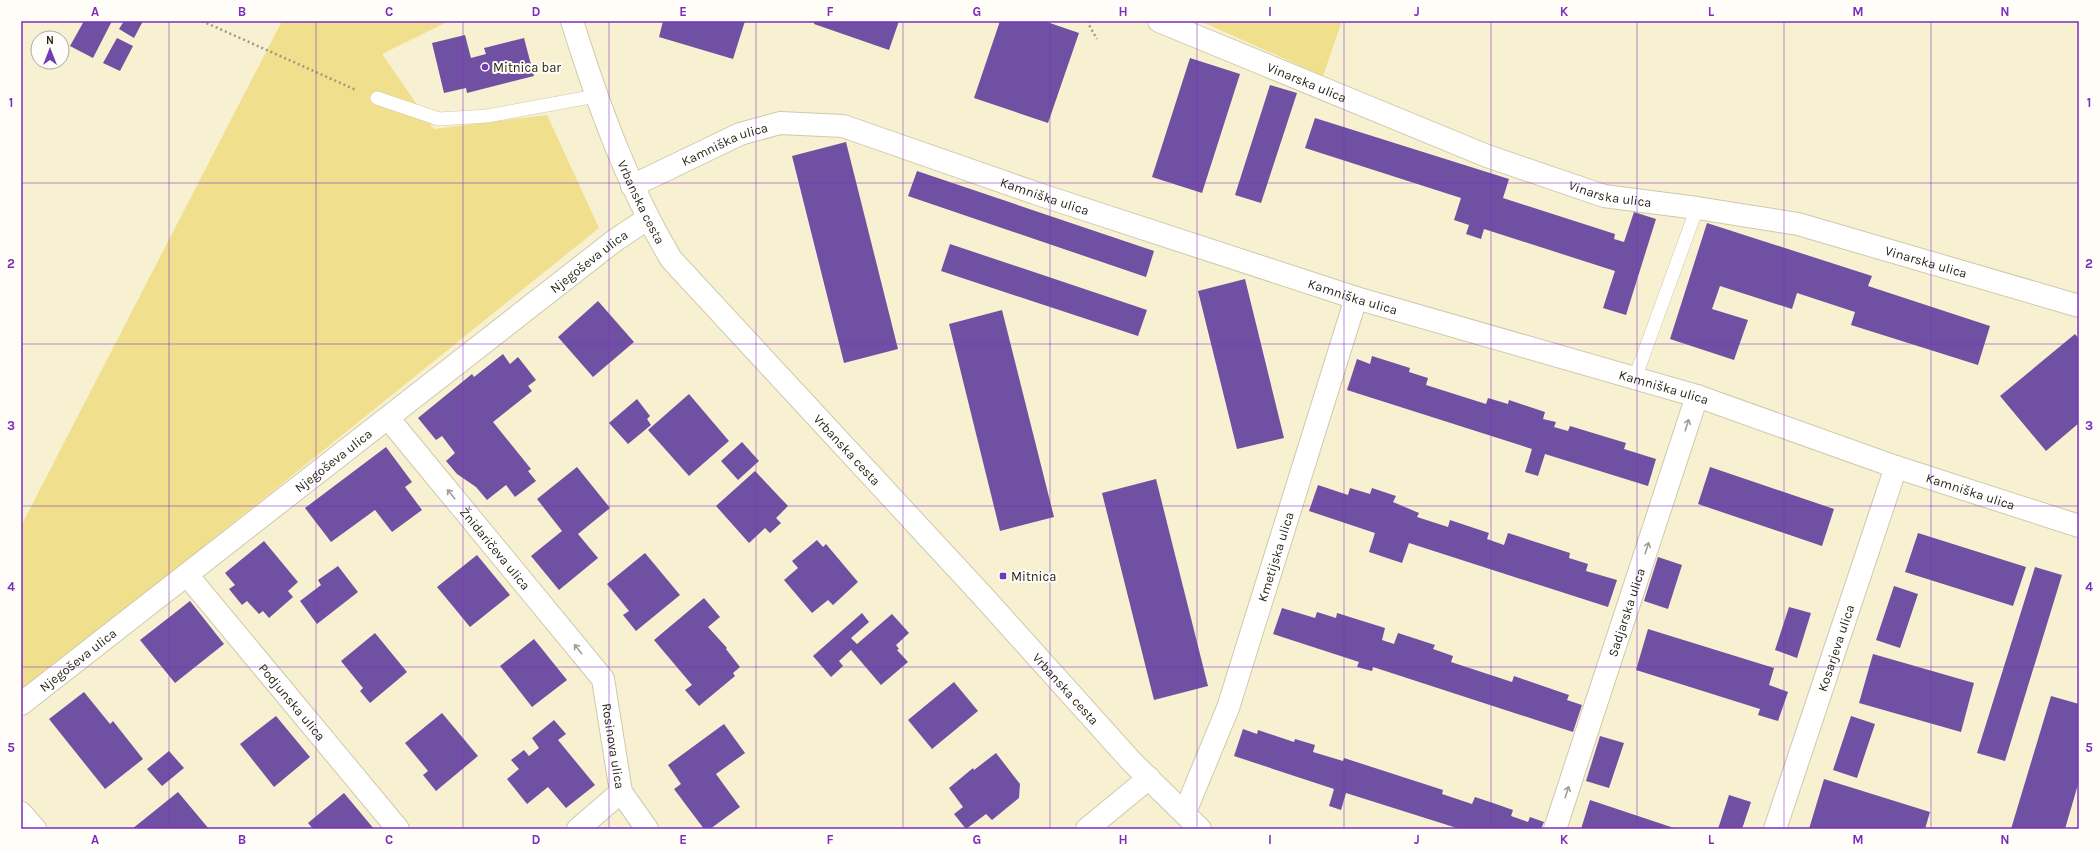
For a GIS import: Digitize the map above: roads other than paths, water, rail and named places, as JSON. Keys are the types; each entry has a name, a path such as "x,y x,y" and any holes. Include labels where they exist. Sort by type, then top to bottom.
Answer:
{"street":[{"name":"Vrbanska cesta","path":"572,21 596,96 632,186 647,219 671,259 980,593 1112,739 1200,829"},
{"name":"Vinarska ulica","path":"1159,21 1487,156 1604,196 1697,208 1798,224 2079,306"},
{"name":"Kamniška ulica","path":"632,186 740,134 780,123 842,126 1041,194 1356,298 1697,396 1896,467 2079,526"},
{"name":"Njegoševa ulica","path":"21,704 614,241 647,219"},
{"name":"Kmetijska ulica","path":"1185,812 1228,708 1356,298"},
{"name":"Sadjarska ulica","path":"1555,829 1697,396"},
{"name":"Žnidaričeva ulica","path":"388,418 603,679"},
{"name":"Kosarjeva ulica","path":"1775,829 1896,467"},
{"name":"Podjunska ulica","path":"187,575 398,829"},
{"name":"Rosinova ulica","path":"603,679 621,792 647,829"},
{"path":"1087,829 1149,778"},
{"path":"578,829 621,792"},
{"path":"21,813 35,829"}],"lane":[{"path":"377,98 439,120 487,116 596,96"},
{"path":"1635,378 1697,208"}],"place":[{"name":"Mitnica bar","path":"485,67"},
{"name":"Mitnica","path":"1003,576"}]}
